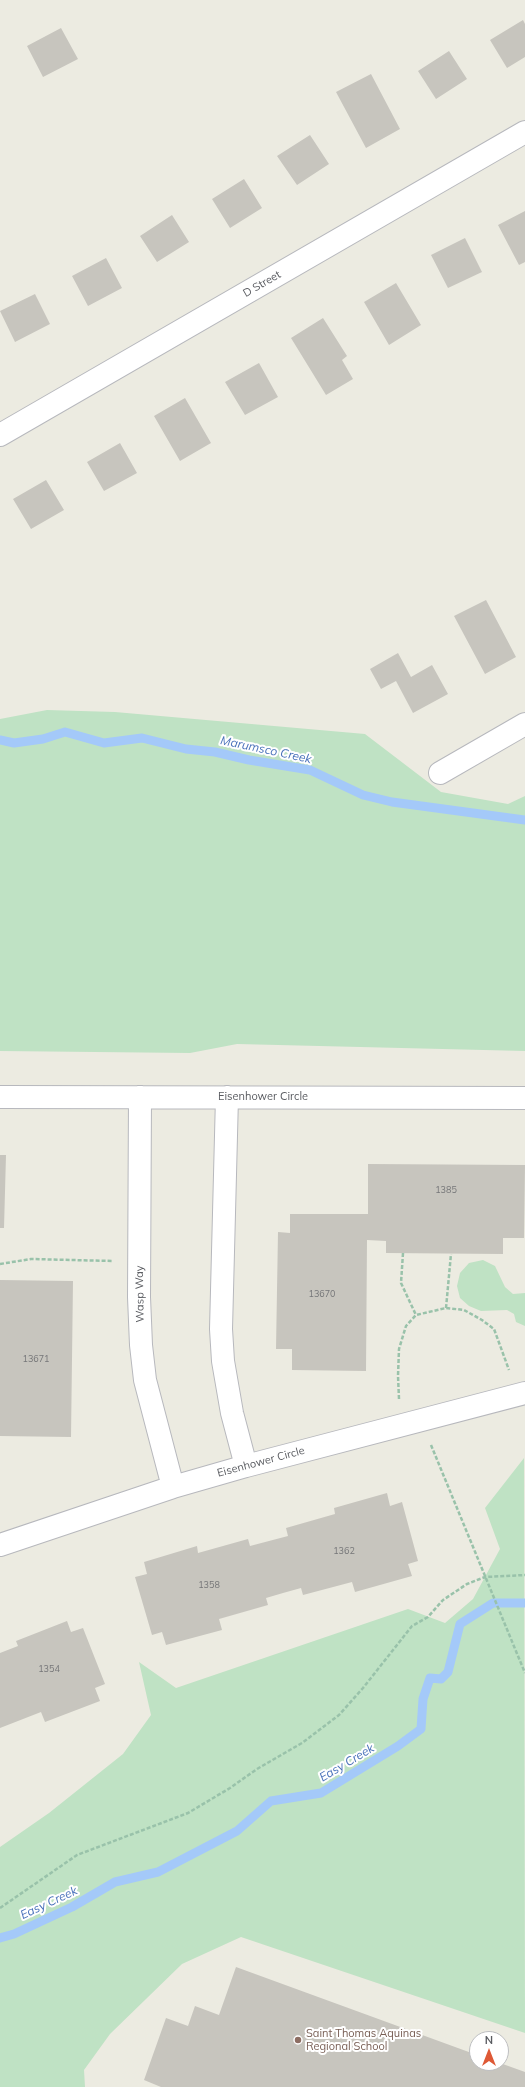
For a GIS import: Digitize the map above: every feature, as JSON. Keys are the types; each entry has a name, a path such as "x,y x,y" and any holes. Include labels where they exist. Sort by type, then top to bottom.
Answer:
{"street":[{"name":"D Street","path":"0,435 525,132"},
{"path":"440,773 525,724"},
{"name":"Eisenhower Circle","path":"0,1097 525,1098"},
{"name":"Wasp Way","path":"140,1097 139,1297 145,1380 173,1487"},
{"path":"227,1097 221,1328 223,1361 232,1413 246,1466"},
{"name":"Eisenhower Circle","path":"0,1545 173,1487 246,1466 521,1394"}],"path":[{"path":"403,1254 401,1283 416,1315"},
{"path":"446,1308 451,1254"},
{"path":"0,1264 31,1259 139,1262"},
{"path":"521,1394 494,1329 464,1310 446,1308 416,1315 406,1326 399,1348 398,1376 411,1423 491,1590 525,1674"},
{"path":"0,1908 77,1855 188,1813 230,1788 257,1769 302,1743 338,1715 363,1688 412,1626 428,1617 442,1600 467,1584 485,1577 525,1575"}],"green space":[{"path":"47,710 115,712 365,734 441,792 508,804 525,796 525,1051 237,1044 190,1053 0,1051 0,719"},
{"path":"483,1260 495,1266 505,1287 513,1294 525,1293 525,1326 516,1322 514,1314 507,1310 481,1311 469,1306 460,1298 457,1286 460,1273 469,1263"},
{"path":"524,1458 525,2033 241,1937 182,1964 110,2034 84,2070 85,2087 0,2087 0,1847 49,1813 123,1754 151,1715 139,1662 176,1688 408,1609 445,1623 473,1599 500,1549 485,1508"}],"building":[{"path":"523,20 525,24 525,57 507,68 490,40"},
{"path":"61,28 78,59 43,77 27,46"},
{"path":"449,51 467,79 436,99 418,71"},
{"path":"371,74 400,129 366,148 336,92"},
{"path":"310,135 329,164 297,185 277,156"},
{"path":"244,179 262,208 230,228 212,199"},
{"path":"525,211 525,262 519,265 498,225"},
{"path":"172,215 189,242 157,262 140,236"},
{"path":"465,238 482,272 448,288 431,255"},
{"path":"106,258 122,288 88,306 72,276"},
{"path":"396,283 421,325 389,345 364,302"},
{"path":"35,294 50,324 15,342 0,311"},
{"path":"323,318 347,356 342,360 353,379 326,395 291,338"},
{"path":"259,363 278,397 245,415 225,382"},
{"path":"185,398 211,443 180,461 154,416"},
{"path":"120,443 137,473 104,491 87,462"},
{"path":"46,480 64,510 31,529 13,499"},
{"path":"486,600 516,657 485,674 454,616"},
{"path":"398,653 411,677 432,665 448,694 413,713 396,681 381,689 370,669"},
{"path":"0,1155 6,1155 4,1228 0,1228"},
{"path":"368,1164 525,1165 524,1238 503,1238 503,1254 386,1253 386,1241 367,1240 366,1371 292,1370 292,1349 276,1349 278,1232 290,1233 290,1214 368,1214"},
{"path":"0,1280 73,1281 71,1437 0,1436"},
{"path":"387,1493 390,1506 402,1502 418,1561 408,1564 412,1576 355,1592 352,1582 303,1595 301,1588 266,1598 268,1605 219,1619 222,1630 166,1645 162,1632 152,1635 135,1577 147,1574 144,1562 197,1546 198,1553 248,1539 250,1546 288,1536 286,1528 335,1514 334,1508"},
{"path":"67,1621 71,1632 83,1628 105,1684 95,1688 100,1701 45,1722 41,1712 0,1728 0,1653 18,1646 16,1641"},
{"name":"Saint Thomas Aquinas Regional School","path":"236,1967 469,2052 469,2071 509,2071 509,2066 525,2072 525,2087 161,2087 144,2080 166,2018 188,2026 195,2006 219,2015"}],"waterway":[{"name":"Marumsco Creek","path":"0,740 14,743 43,739 65,732 104,743 142,738 186,749 215,752 249,760 310,770 363,795 392,802 525,820"},
{"name":"Easy Creek","path":"0,1938 14,1934 72,1907 115,1882 158,1872 237,1831 271,1801 321,1793 398,1746 421,1729 423,1699 430,1678 441,1679 448,1672 460,1624 493,1603 525,1603"}],"place":[{"name":"Saint Thomas Aquinas Regional School","path":"298,2040"}]}
